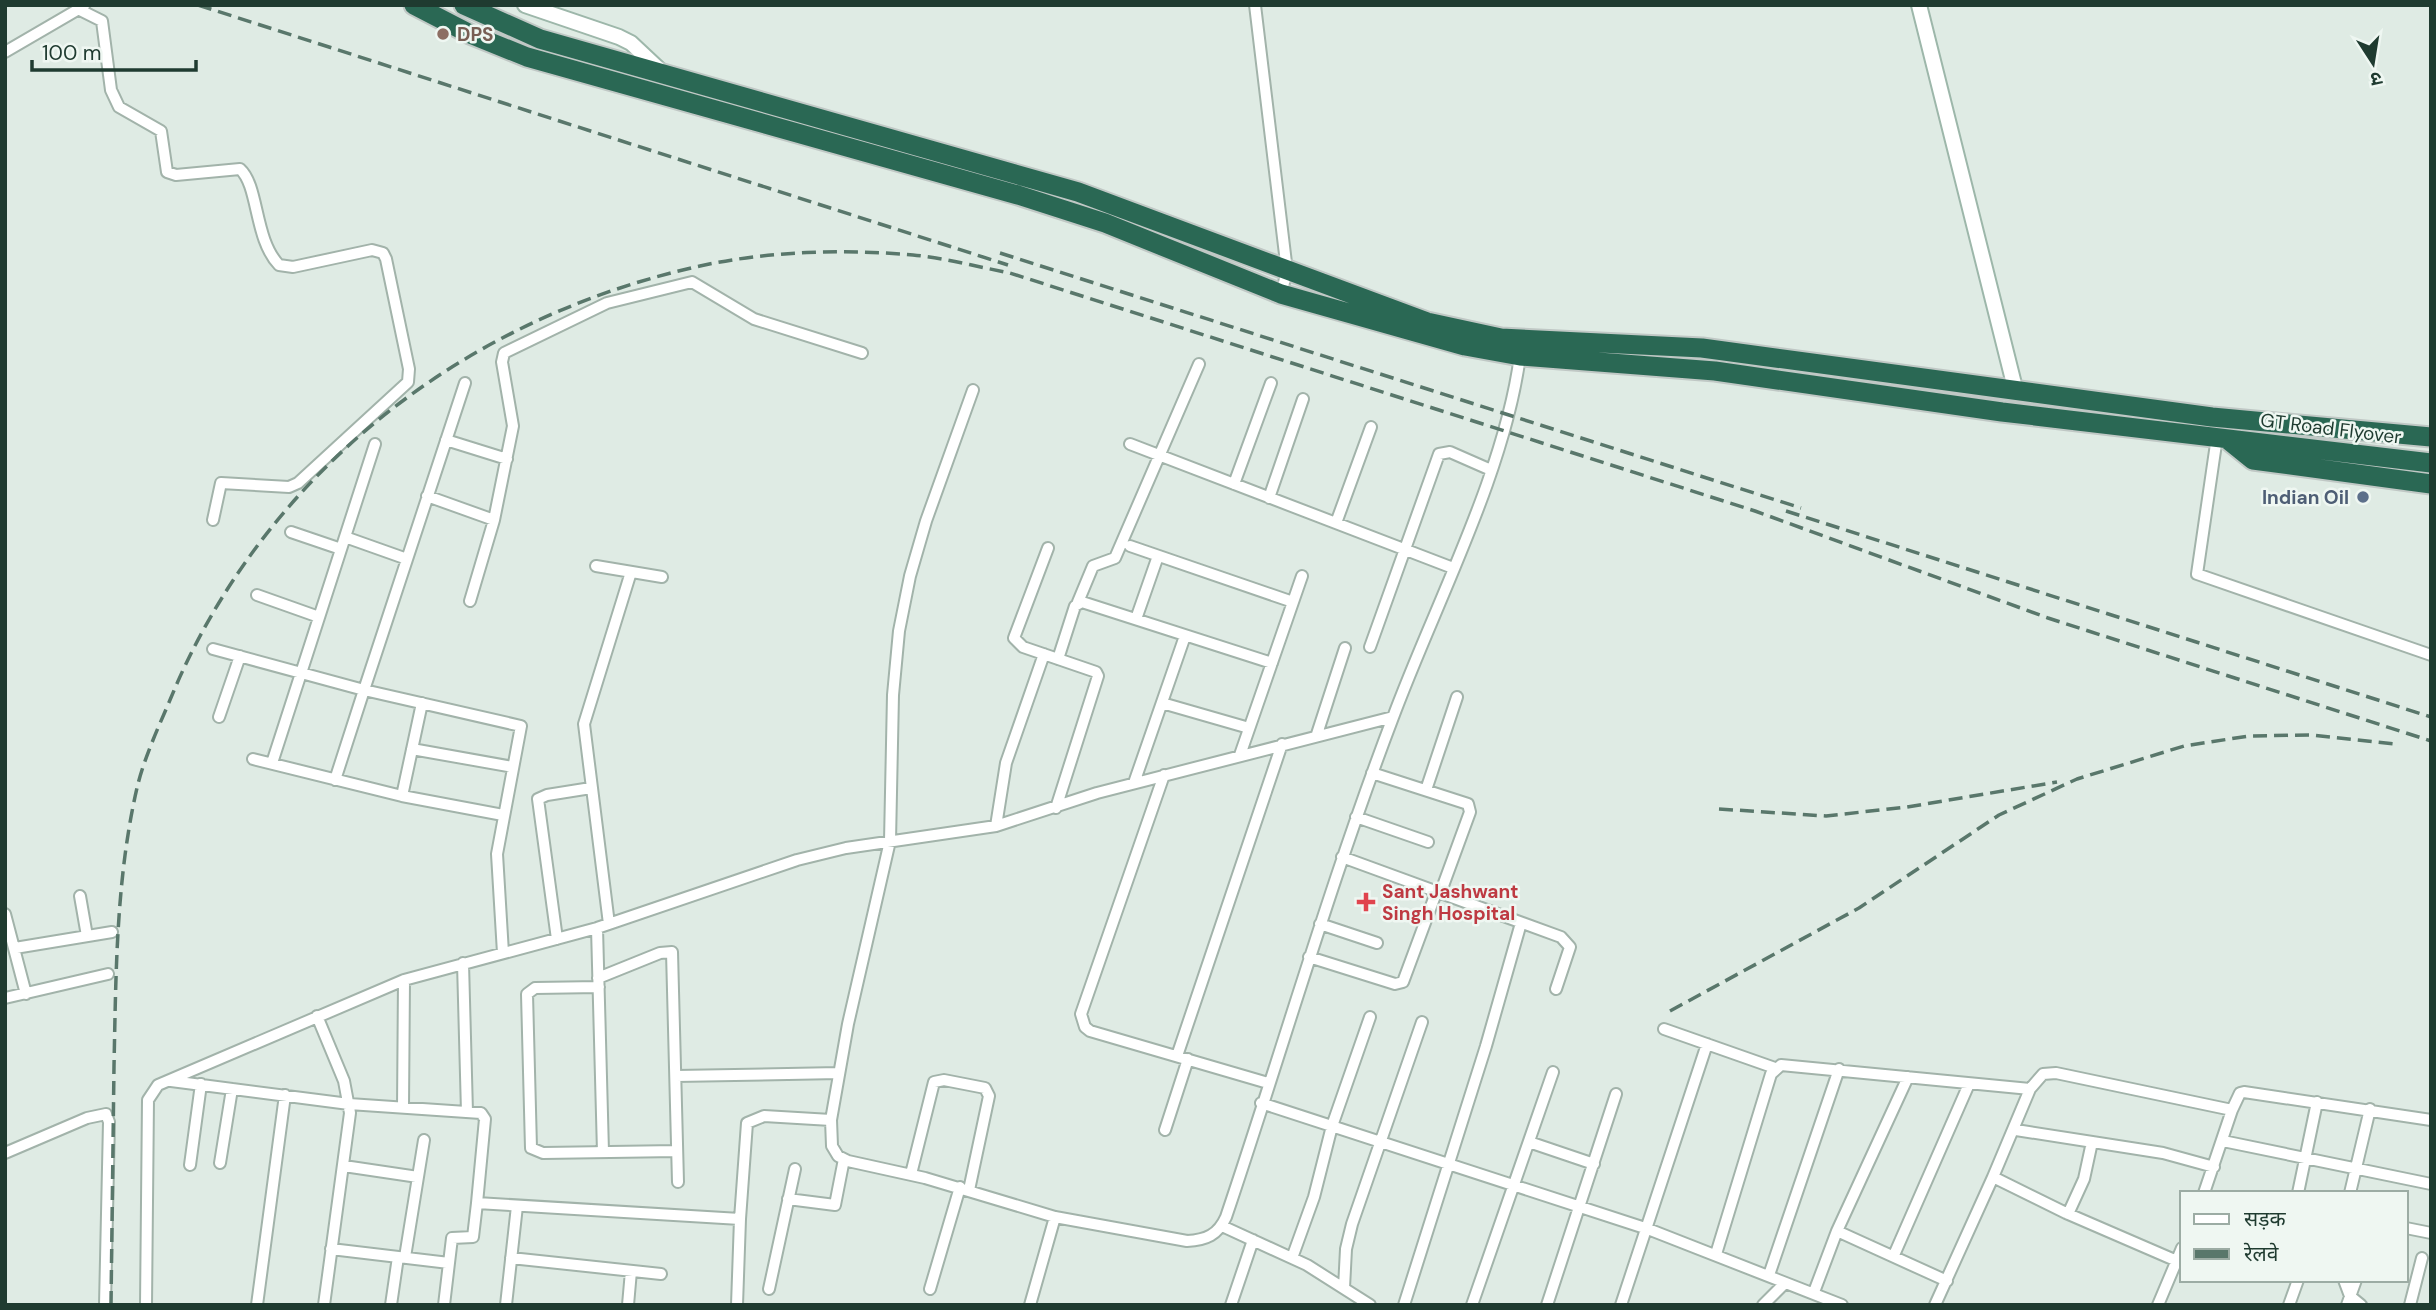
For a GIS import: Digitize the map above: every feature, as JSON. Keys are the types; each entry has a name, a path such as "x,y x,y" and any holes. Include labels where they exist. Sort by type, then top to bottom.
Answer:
{"highway":[{"name":"GT Road Flyover","path":"414,5 470,34 527,57 1093,219 1281,294 1465,346 1520,356 1715,371 2002,412 2431,463"},
{"path":"464,5 540,39 1078,192 1427,322 1501,338 1702,348 2016,392 2212,416 2431,437"},
{"path":"2222,438 2253,460 2431,484"}],"street":[{"path":"525,5 619,37 631,43 664,74"},
{"path":"1255,5 1287,271 1281,294"},
{"path":"1919,5 2016,392"},
{"path":"5,51 82,8 102,22 111,90 119,107 161,131 167,172 176,175 240,169 246,179 263,241 278,265 293,267 372,250 383,253 386,259 409,369 408,382 298,483 289,487 221,483 212,520"},
{"path":"470,601 494,520 513,426 502,362 503,353 607,303 692,282 754,319 862,353"},
{"path":"973,390 926,521 902,618 893,695 890,841 839,1073 831,1120 832,1146 844,1159 911,1174 1055,1217 1186,1241 1210,1237 1222,1226 1356,817 1393,716 1491,470 1514,395 1520,356"},
{"path":"1058,659 1093,566 1114,560 1199,364"},
{"path":"335,780 465,383"},
{"path":"1234,484 1271,383"},
{"path":"1269,498 1303,399"},
{"path":"1336,523 1371,426"},
{"path":"2222,438 2197,574 2431,655"},
{"path":"446,440 507,459"},
{"path":"272,763 375,444"},
{"path":"1130,444 1453,568"},
{"path":"1370,648 1439,454 1450,452 1491,470"},
{"path":"427,496 494,520"},
{"path":"290,532 341,549"},
{"path":"345,537 407,559"},
{"path":"1130,546 1293,601"},
{"path":"1048,548 1014,638 1017,644 1096,672 1098,676 1056,808"},
{"path":"1136,619 1158,556"},
{"path":"596,566 662,577"},
{"path":"610,924 591,789 584,715 631,572"},
{"path":"1240,755 1302,576"},
{"path":"257,596 319,617"},
{"path":"1078,603 1272,663"},
{"path":"1134,783 1185,636"},
{"path":"1317,734 1345,648"},
{"path":"213,649 364,690 521,726 503,816 497,869 503,953"},
{"path":"996,826 1006,762 1044,654"},
{"path":"219,717 240,656"},
{"path":"1426,790 1457,697"},
{"path":"402,796 422,703"},
{"path":"1162,703 1249,728"},
{"path":"146,1305 148,1100 158,1086 169,1080 404,980 597,928 797,860 890,841 996,826 1134,783 1393,716"},
{"path":"1165,1130 1183,1058 1282,744"},
{"path":"412,749 513,767"},
{"path":"253,759 402,796 503,816"},
{"path":"1308,957 1395,984 1403,982 1470,809 1465,801 1372,773"},
{"path":"1164,775 1081,1014 1085,1027 1090,1031 1268,1083"},
{"path":"557,939 538,799 547,795 591,789"},
{"path":"1356,817 1428,842"},
{"path":"1342,857 1562,937 1569,944 1556,989"},
{"path":"80,896 88,936"},
{"path":"5,914 26,994"},
{"path":"1404,1305 1446,1165 1486,1046 1521,923"},
{"path":"1320,924 1377,943"},
{"path":"597,928 603,1152"},
{"path":"15,948 112,932"},
{"path":"677,1151 536,1152 530,1142 527,994 535,988 598,982 660,953 673,952 678,1182"},
{"path":"463,963 467,1112"},
{"path":"5,998 107,974"},
{"path":"403,1108 404,980"},
{"path":"317,1016 344,1081 349,1104 344,1166 324,1305"},
{"path":"1292,1258 1314,1197 1332,1126 1370,1017"},
{"path":"1344,1288 1347,1241 1422,1022"},
{"path":"1664,1029 1774,1068 1786,1064 2030,1089"},
{"path":"1621,1305 1707,1044"},
{"path":"1716,1254 1774,1068"},
{"path":"1769,1275 1839,1069"},
{"path":"1472,1305 1553,1072"},
{"path":"676,1076 839,1073"},
{"path":"1935,1305 2015,1130 2030,1089 2043,1074 2056,1073 2232,1110"},
{"path":"1814,1292 1837,1231 1908,1077"},
{"path":"169,1080 349,1104 481,1113 485,1119 472,1237 452,1238 444,1305"},
{"path":"911,1174 934,1082 943,1080 985,1088 989,1096 964,1189 930,1289"},
{"path":"190,1165 201,1084"},
{"path":"1894,1255 1969,1084"},
{"path":"220,1163 232,1088"},
{"path":"2205,1191 2232,1110 2240,1093 2244,1091 2431,1120"},
{"path":"1547,1305 1616,1094"},
{"path":"257,1305 285,1096"},
{"path":"2298,1191 2317,1102"},
{"path":"1261,1103 1648,1229 1842,1305"},
{"path":"2350,1191 2370,1109"},
{"path":"5,1153 86,1118 106,1114 109,1122 105,1305"},
{"path":"737,1305 747,1123 764,1116 831,1120"},
{"path":"2015,1130 2163,1153 2214,1167"},
{"path":"390,1305 424,1140"},
{"path":"2223,1141 2431,1184"},
{"path":"1529,1142 1594,1164"},
{"path":"2068,1214 2084,1179 2092,1142"},
{"path":"788,1199 835,1205 844,1159"},
{"path":"344,1166 418,1177"},
{"path":"769,1289 795,1169"},
{"path":"1993,1177 2068,1214 2177,1261"},
{"path":"477,1203 740,1219"},
{"path":"506,1305 517,1206"},
{"path":"1030,1305 1055,1217"},
{"path":"1222,1226 1292,1258 1344,1288 1354,1300 1370,1305"},
{"path":"2408,1228 2431,1233"},
{"path":"1837,1231 1947,1281"},
{"path":"1231,1305 1253,1240"},
{"path":"331,1250 449,1263"},
{"path":"2158,1305 2180,1253"},
{"path":"511,1258 661,1274"},
{"path":"2410,1305 2421,1258"},
{"path":"628,1305 631,1271"},
{"path":"2289,1305 2297,1282"},
{"path":"2344,1282 2348,1300"},
{"path":"2348,1300 2355,1282"},
{"path":"1763,1305 1785,1283"},
{"path":"2348,1300 2361,1305"}],"railway":[{"path":"198,5 1008,265"},
{"path":"111,1305 115,996 121,891 130,822 144,763 154,737 175,688 215,609 264,536 322,471 386,414 457,364 533,323 615,290 700,266 779,254 860,252 925,256 1010,273 1755,511 2048,618 2431,741"},
{"path":"1000,253 1801,508"},
{"path":"1786,511 2431,717"},
{"path":"1670,1011 1859,908 1999,815 2077,779 2184,746 2249,736 2311,735 2395,744"},
{"path":"1719,809 1826,816 1907,807 2057,782"}],"place":[{"name":"DPS","path":"443,34"},
{"name":"Indian Oil","path":"2363,497"},
{"name":"Sant Jashwant Singh Hospital","path":"1366,902"}]}
